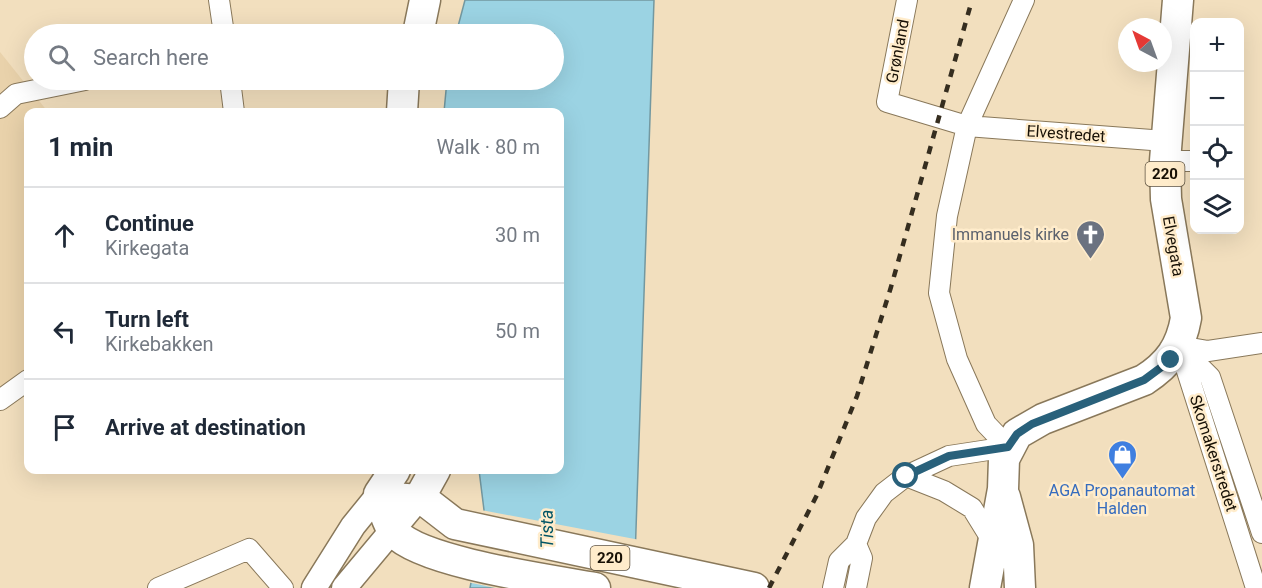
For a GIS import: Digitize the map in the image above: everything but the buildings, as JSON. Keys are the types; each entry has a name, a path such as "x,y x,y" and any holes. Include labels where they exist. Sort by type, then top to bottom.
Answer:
{"main road":[{"path":"407,24 411,0"},
{"path":"420,24 425,0"},
{"name":"Elvegata","path":"1178,0 1165,151 1166,199 1186,318 1179,346"},
{"path":"402,108 404,90"},
{"name":"220","path":"1008,447 1017,434 1032,424 1144,380 1171,360 1179,346"},
{"path":"985,588 1003,489 1004,459 1008,447"},
{"path":"392,474 379,494 393,532"},
{"path":"420,497 433,474"},
{"path":"1003,489 1018,545 1020,588"},
{"name":"220","path":"420,497 445,519 465,528 754,588"},
{"name":"220","path":"393,532 408,543 459,561 595,588"}],"street":[{"path":"219,0 223,24"},
{"name":"Grønland","path":"887,102 907,0"},
{"path":"1008,447 986,424 957,359 939,293 947,216 967,126 1024,0"},
{"path":"0,108 16,94 36,90"},
{"path":"231,90 234,108"},
{"name":"Elvestredet","path":"887,102 967,126 1165,151 1190,160"},
{"path":"1179,346 1208,351 1262,343"},
{"name":"Skomakerstredet","path":"1179,346 1210,377 1262,533"},
{"name":"Skomakerstredet","path":"1179,346 1256,588"},
{"path":"0,400 24,383"},
{"path":"833,588 839,561 856,544 866,518 884,493 906,476 949,456 1008,447"},
{"path":"906,476 945,491 972,508 993,542"},
{"path":"314,588 354,526 379,494 420,497"},
{"path":"345,588 420,497"},
{"path":"856,544 862,558 856,588"},
{"path":"158,588 249,549 283,588"}],"shaded area":[{"path":"0,52 24,82 24,90 30,90 45,108 24,108 24,380 0,396"}],"water":[{"name":"Tista","path":"465,0 654,0 634,588 470,588 484,510 480,474 564,474 564,108 444,108 446,90 564,90 564,24 459,24"}],"pier":[{"path":"481,510 640,540 637,588 495,588 467,582"}],"railway":[{"path":"769,588 817,495 857,396 891,287 972,0"}],"place":[{"name":"Immanuels kirke","path":"1090,260"},
{"name":"AGA Propanautomat Halden","path":"1122,480"}],"route":[{"path":"906,476 949,456 1008,447 1017,434 1032,424 1144,380 1171,360"}]}
